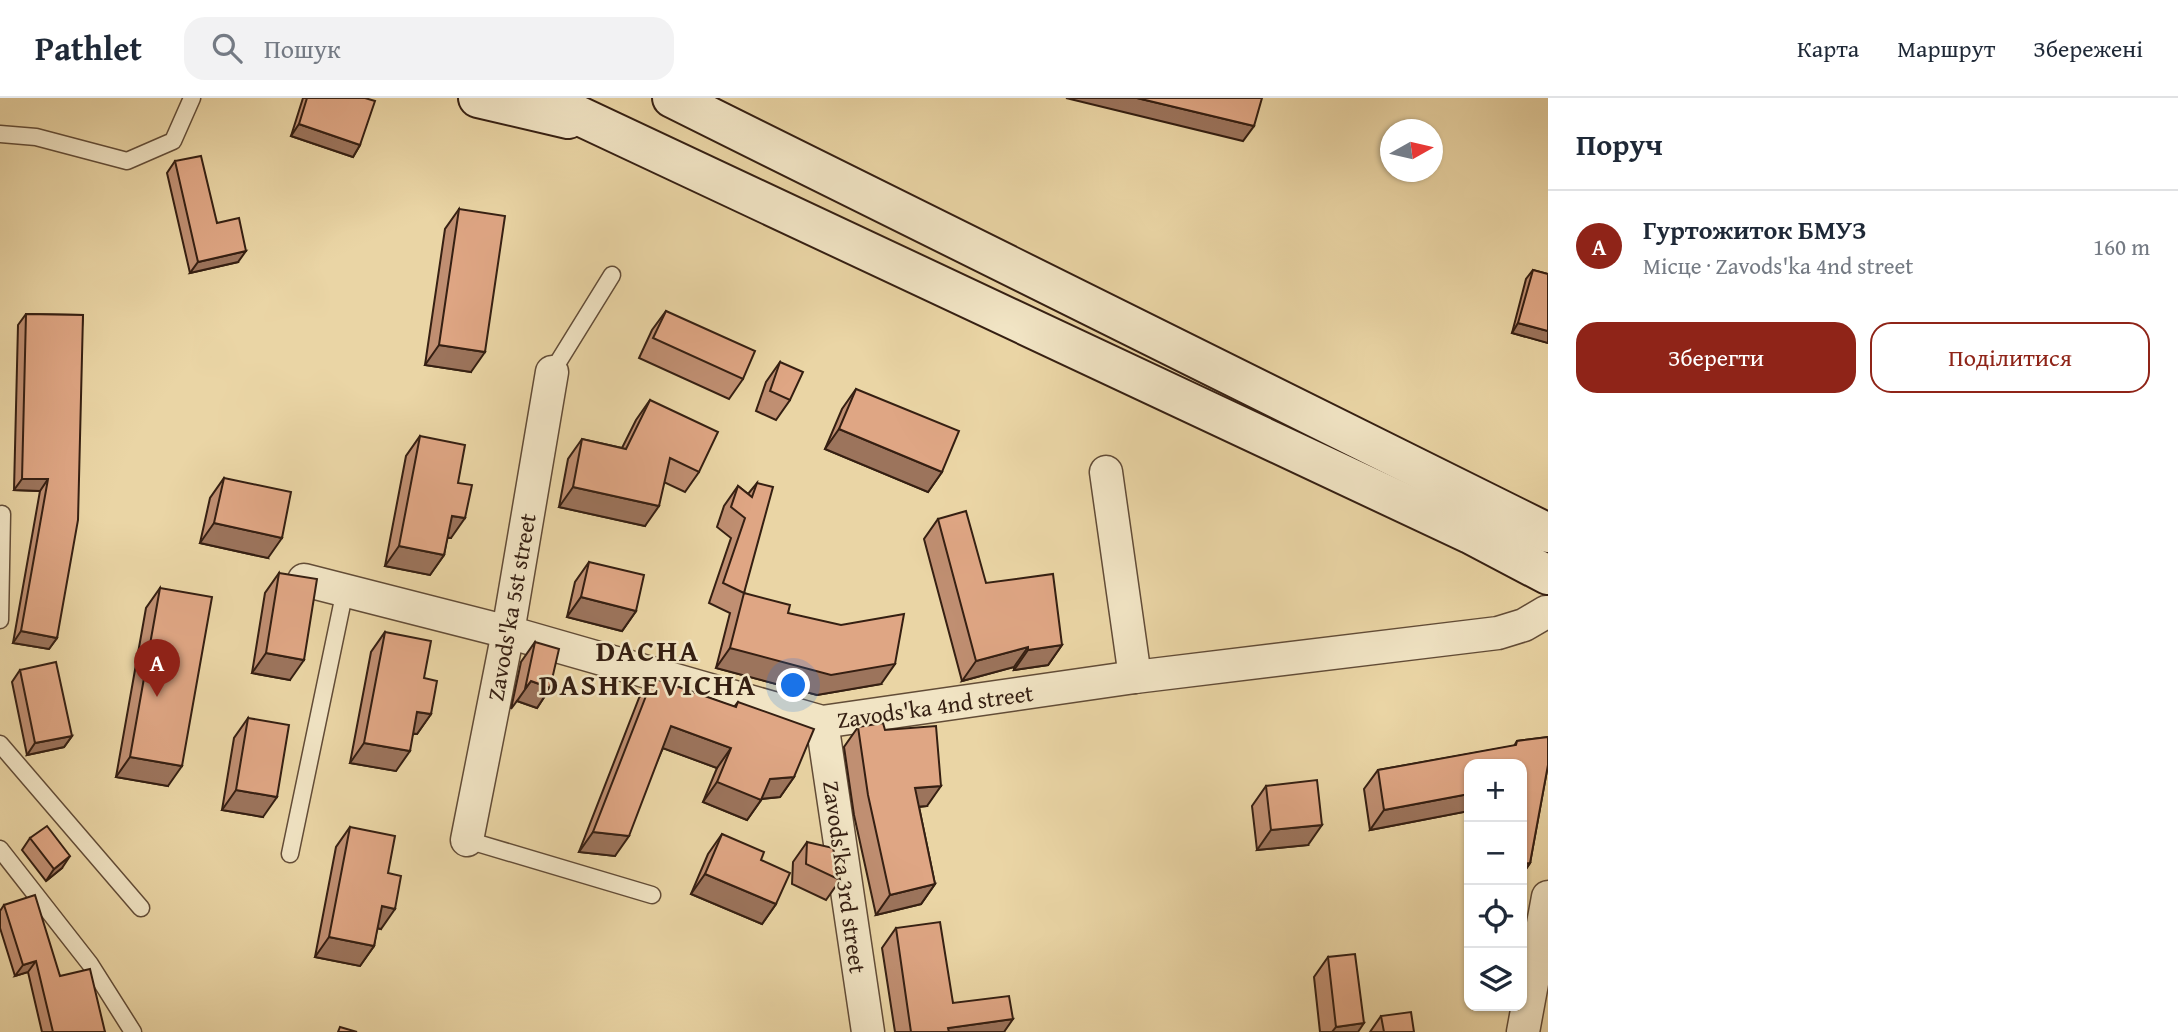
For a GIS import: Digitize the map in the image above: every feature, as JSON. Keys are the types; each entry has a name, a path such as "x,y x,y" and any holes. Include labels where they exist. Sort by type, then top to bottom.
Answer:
{"street":[{"path":"478,98 612,129"},
{"path":"541,98 612,129 1470,534 1548,596"},
{"path":"672,98 1548,533"},
{"name":"Zavods'ka 5st street","path":"467,840 508,632 552,372"},
{"path":"1106,472 1135,677"},
{"name":"Zavods'ka 4nd street","path":"304,580 508,632 822,722 1135,677 1498,633 1524,625 1548,596"},
{"name":"Zavods'ka 3rd street","path":"822,722 868,1032"},
{"path":"1523,1032 1548,897"}],"lane":[{"path":"0,134 36,137 127,160 173,141 192,98"},
{"path":"552,372 612,275"},
{"path":"0,620 2,514"},
{"path":"290,854 345,590"},
{"path":"0,744 141,908"},
{"path":"467,840 652,895"},
{"path":"0,849 90,964 133,1032"}],"building":[{"path":"307,98 365,98 375,101 360,145 299,124"},
{"path":"1137,98 1262,98 1254,126"},
{"path":"201,156 217,223 239,218 246,251 198,262 175,161"},
{"path":"459,209 505,216 485,352 439,345"},
{"path":"1533,270 1548,274 1548,331 1518,323"},
{"path":"666,311 755,351 743,379 653,338"},
{"path":"26,314 83,315 78,520 57,638 21,631 48,479 22,479"},
{"path":"780,362 803,372 790,400 770,391"},
{"path":"856,389 959,431 942,472 839,429"},
{"path":"650,400 718,432 699,472 670,458 659,506 573,487 582,439 626,449"},
{"path":"420,436 465,445 458,483 472,485 465,518 452,516 444,555 399,546"},
{"path":"224,478 291,492 282,538 214,523"},
{"path":"757,483 773,487 744,593 723,583 745,518 731,507 738,486 752,497"},
{"path":"966,511 986,583 1053,574 1062,645 1028,650 1028,647 976,661 938,519"},
{"path":"589,562 644,575 636,611 581,597"},
{"path":"279,573 317,579 304,660 266,653"},
{"path":"160,588 212,597 182,766 130,757"},
{"path":"744,593 790,605 788,613 841,625 904,614 895,664 831,675 730,648"},
{"path":"385,632 431,641 424,678 437,681 431,714 417,712 410,751 364,743"},
{"path":"535,642 559,649 550,688 531,681 525,689"},
{"path":"56,662 72,736 35,743 20,670"},
{"path":"653,678 736,707 738,702 814,729 794,777 770,779 761,800 717,782 731,748 671,726 629,836 593,832"},
{"path":"248,718 289,725 277,797 236,790"},
{"path":"883,723 885,730 936,726 941,786 915,788 935,884 890,895 868,795 858,727"},
{"path":"1548,737 1548,765 1530,863 1527,863 1527,759 1464,759 1464,795 1384,810 1378,770 1516,745 1517,741"},
{"path":"1317,780 1322,825 1271,830 1266,786"},
{"path":"47,826 70,856 54,869 30,838"},
{"path":"350,827 395,836 388,873 401,876 395,909 382,906 374,946 329,937"},
{"path":"722,834 764,852 761,860 790,873 776,904 705,874"},
{"path":"807,842 833,848 840,880 806,864"},
{"path":"35,895 60,976 90,969 105,1032 53,1032 36,961 23,965 4,905"},
{"path":"940,922 953,1003 1009,996 1013,1019 948,1028 949,1032 911,1032 896,928"},
{"path":"1355,954 1364,1023 1336,1027 1328,957"},
{"path":"1411,1012 1414,1032 1384,1032 1381,1016"},
{"path":"340,1027 357,1032 338,1032"}],"place":[{"name":"Гуртожиток БМУЗ","path":"157,697"}],"district":[{"name":"DACHA DASHKEVICHA","path":"648,667"}]}
